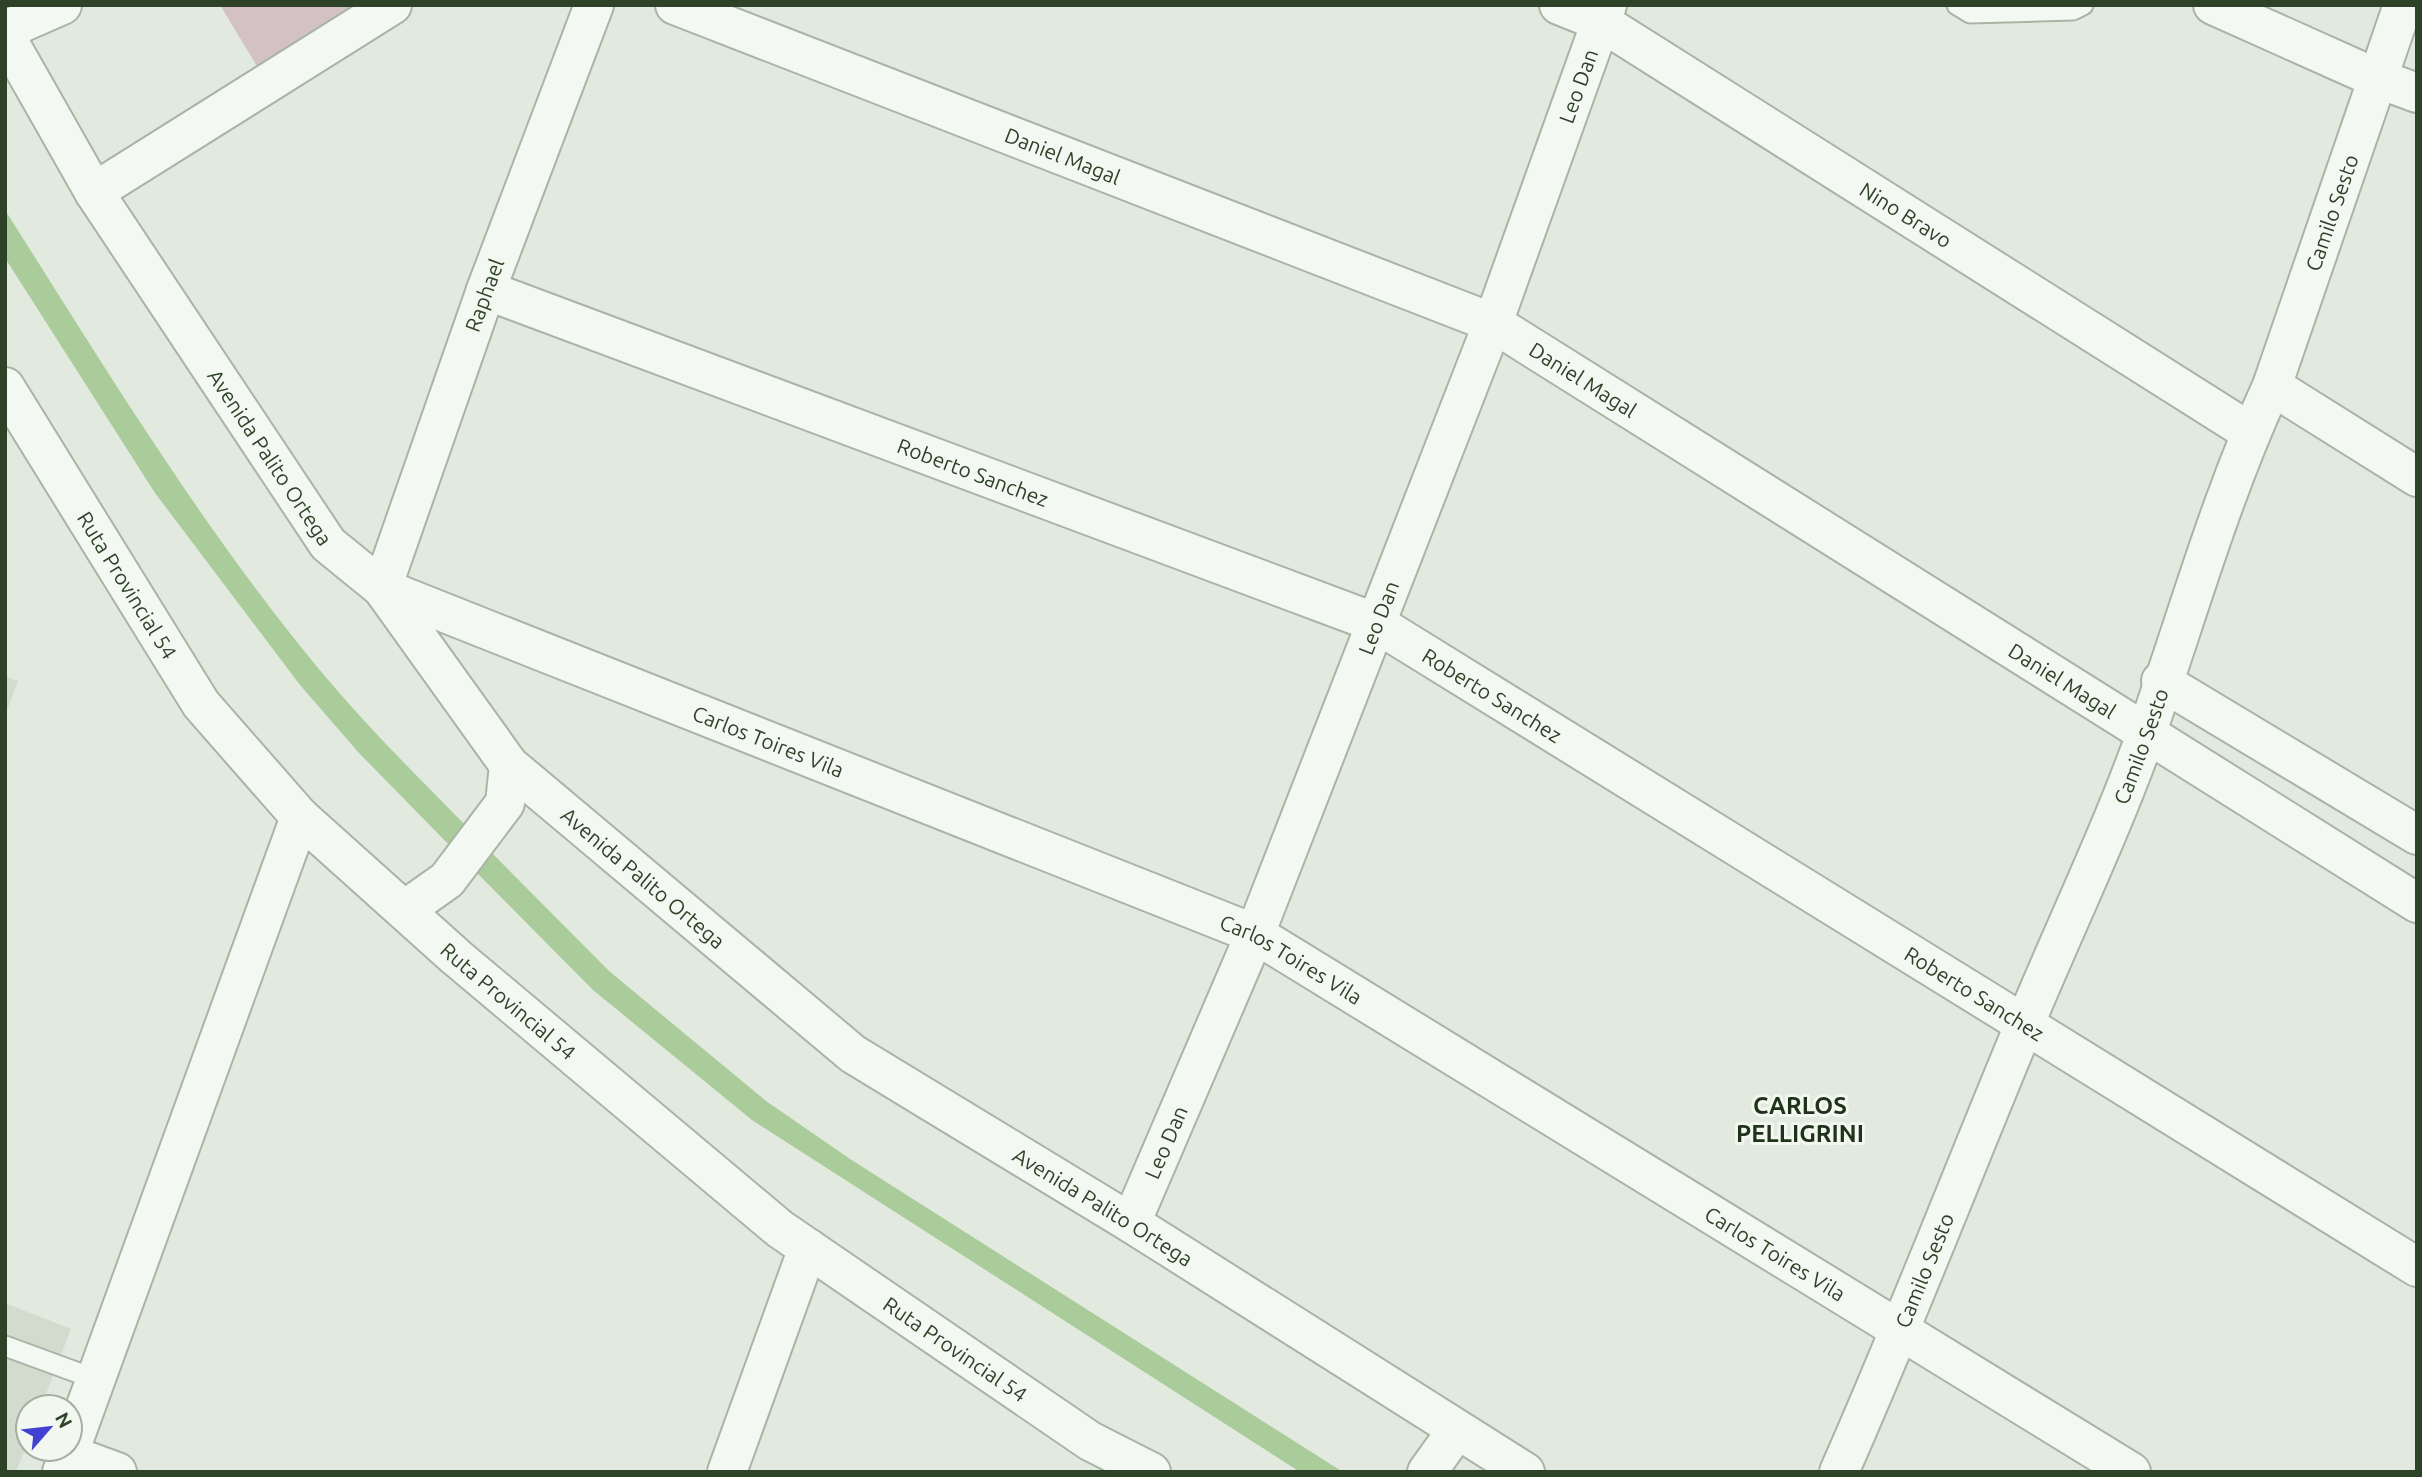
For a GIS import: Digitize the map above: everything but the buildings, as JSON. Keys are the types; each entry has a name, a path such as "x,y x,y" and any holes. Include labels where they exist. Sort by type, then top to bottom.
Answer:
{"street":[{"path":"5,32 62,5"},
{"path":"94,192 392,5"},
{"name":"Raphael","path":"382,588 486,290 594,5"},
{"name":"Daniel Magal","path":"675,5 1493,323 2417,903"},
{"name":"Nino Bravo","path":"1559,5 1604,14 2250,432"},
{"path":"2213,5 2376,78 2417,93"},
{"name":"Camilo Sesto","path":"1839,1472 1903,1329 2024,1024 2146,734 2161,681 2250,432 2272,386 2403,5"},
{"name":"Leo Dan","path":"1131,1223 1255,934 1374,622 1493,323 1604,14"},
{"name":"Avenida Palito Ortega","path":"5,32 94,192 328,544 382,588 509,765 853,1054 1131,1223 1525,1472"},
{"name":"Roberto Sanchez","path":"486,290 1374,622 2417,1267"},
{"path":"2272,386 2417,477"},
{"name":"Ruta Provincial 54","path":"5,387 201,704 300,817 467,965 780,1230 808,1248 1084,1456 1151,1472"},
{"name":"Carlos Toires Vila","path":"382,588 1255,934 1903,1329 2131,1472"},
{"path":"2161,681 2417,835"},
{"path":"406,909 447,880 505,803 509,765"},
{"path":"84,1410 300,817"},
{"path":"727,1472 808,1248"},
{"path":"1427,1472 1457,1430"},
{"path":"65,1463 117,1472"}],"lane":[{"path":"1958,5 1970,13 2073,10 2083,5"},
{"path":"5,1346 95,1380"}],"shaded area":[{"path":"220,5 381,5 263,76"},
{"path":"5,210 154,444 275,614 356,711 474,834 456,852 359,753 300,685 155,493 5,258"},
{"path":"5,676 18,681 5,716"},
{"path":"493,854 609,971 766,1101 850,1159 1343,1472 1300,1472 752,1120 593,990 475,871"},
{"path":"5,1303 71,1329 46,1393 14,1393 14,1463 19,1463 16,1472 5,1472"}],"district":[{"name":"CARLOS PELLIGRINI","path":"1800,1119"}]}
